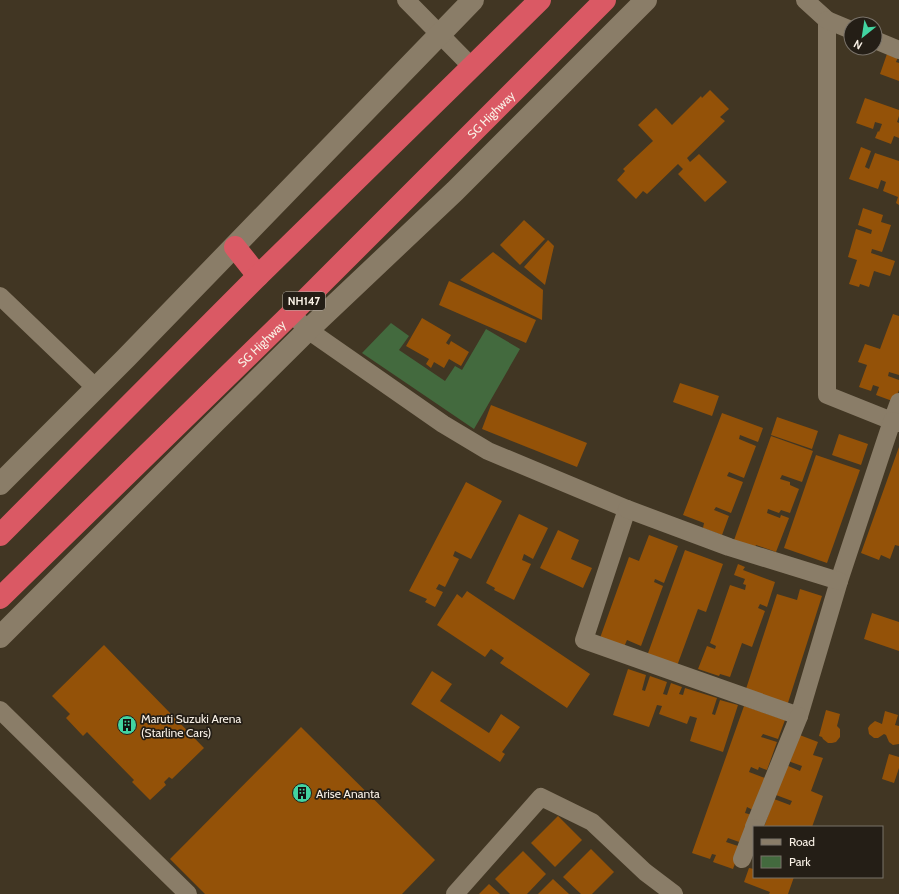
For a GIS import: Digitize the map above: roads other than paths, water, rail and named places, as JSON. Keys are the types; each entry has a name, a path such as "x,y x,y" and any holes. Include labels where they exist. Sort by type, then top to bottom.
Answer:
{"highway":[{"path":"0,535 258,276 540,0"},
{"name":"SG Highway","path":"0,598 292,313 605,0"},
{"path":"235,247 258,276"}],"street":[{"path":"406,0 472,67"},
{"path":"0,484 235,247 474,0"},
{"path":"0,636 308,330 455,192 646,0"},
{"path":"805,0 827,20 843,27"},
{"path":"827,20 827,395 896,422"},
{"path":"883,43 899,50"},
{"path":"0,296 96,388"},
{"path":"292,313 308,330 443,424 488,451 628,509 729,548 839,582"},
{"path":"755,826 799,716 839,582 896,422 899,402"},
{"path":"628,509 584,640 799,716"},
{"path":"0,710 188,894"},
{"path":"455,894 542,797 592,822 645,872 674,894"},
{"path":"742,859 753,831"}],"place":[{"name":"Maruti Suzuki Arena (Starline Cars)","path":"127,725"},
{"name":"Arise Ananta","path":"302,793"}]}
